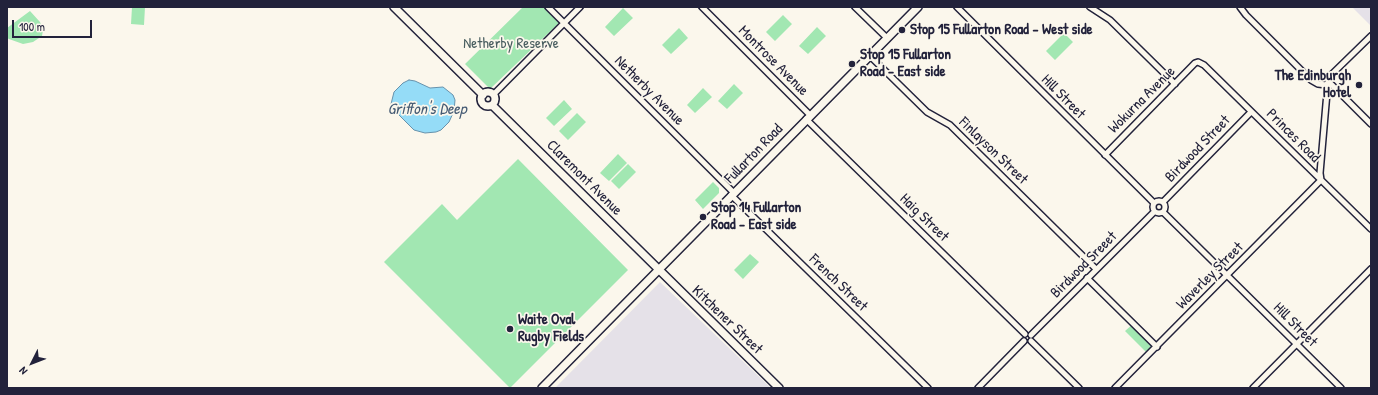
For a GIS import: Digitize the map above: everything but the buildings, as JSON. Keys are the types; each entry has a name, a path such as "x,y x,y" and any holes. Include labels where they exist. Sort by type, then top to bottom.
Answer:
{"street":[{"path":"394,7 483,95"},
{"name":"Netherby Avenue","path":"548,7 732,194"},
{"path":"493,95 580,7"},
{"name":"Montrose Avenue","path":"702,7 808,117"},
{"path":"854,7 887,38"},
{"name":"Fullarton Road","path":"542,388 918,7"},
{"name":"Hill Street","path":"957,7 1154,203"},
{"path":"1090,7 1110,20 1175,84"},
{"path":"1240,7 1246,15 1311,80 1318,84 1328,83 1371,124"},
{"path":"1321,180 1320,173 1328,83 1331,75 1371,36"},
{"name":"Finlayson Street","path":"870,56 927,112 950,124 1096,269"},
{"name":"Wokurna Avenue","path":"1105,155 1198,62"},
{"name":"Princes Road","path":"1198,62 1204,65 1371,229"},
{"path":"483,95 489,93 493,95"},
{"path":"483,95 481,99 483,104 488,106 492,105 494,100 493,95"},
{"name":"Claremont Avenue","path":"492,105 658,270"},
{"name":"Birdwood Street","path":"1163,202 1251,112"},
{"name":"Haig Street","path":"808,117 1028,334"},
{"name":"Waverley Street","path":"1115,388 1228,276 1321,180"},
{"name":"French Street","path":"732,194 928,388"},
{"path":"1157,201 1163,202 1165,205 1164,212 1160,214 1154,212 1152,206 1154,203 1157,201"},
{"name":"Birdwood Sreeet","path":"1028,334 1154,212"},
{"name":"Hill Street","path":"1164,212 1342,388"},
{"path":"1253,388 1371,269"},
{"name":"Kitchener Street","path":"658,270 779,388"},
{"path":"1087,278 1157,347"},
{"path":"978,388 1024,341 1023,337 1028,334 1031,341 1079,388"},
{"path":"1024,341 1028,343 1031,341"}],"shaded area":[{"path":"1352,7 1371,7 1371,26"},
{"path":"660,282 771,388 555,388"}],"green space":[{"path":"132,7 145,7 144,25 131,24"},
{"name":"Netherby Reserve","path":"523,7 543,7 559,23 490,89 465,64"},
{"path":"623,8 633,18 614,36 605,27"},
{"path":"30,11 40,22 43,30 42,36 33,42 23,44 7,38 7,28"},
{"path":"783,15 792,24 775,41 766,32"},
{"path":"817,27 826,36 808,54 799,46"},
{"path":"679,28 688,38 671,54 662,45"},
{"path":"1064,33 1073,42 1055,60 1046,51"},
{"path":"734,84 743,93 727,109 718,101"},
{"path":"703,88 712,97 695,113 687,105"},
{"path":"564,100 572,109 554,126 546,118"},
{"path":"577,113 586,122 568,140 559,131"},
{"path":"618,154 627,163 609,181 600,173"},
{"name":"Waite Oval Rugby Fields","path":"518,159 628,270 510,388 384,262 442,204 457,220"},
{"path":"628,164 636,172 619,189 611,181"},
{"path":"713,182 719,188 719,193 703,209 695,200"},
{"path":"750,254 759,262 743,279 734,270"},
{"path":"1133,324 1155,346 1148,354 1125,331"}],"water":[{"name":"Griffon's Deep","path":"409,80 415,81 430,88 443,87 453,95 455,100 454,111 449,122 441,130 425,133 414,130 392,108 391,104 394,92 403,83"}],"place":[{"name":"Stop 15 Fullarton Road - West side","path":"902,30"},
{"name":"Stop 15 Fullarton Road - East side","path":"852,64"},
{"name":"The Edinburgh Hotel","path":"1359,85"},
{"name":"Stop 14 Fullarton Road - East side","path":"703,217"},
{"name":"Waite Oval Rugby Fields","path":"510,329"}]}
